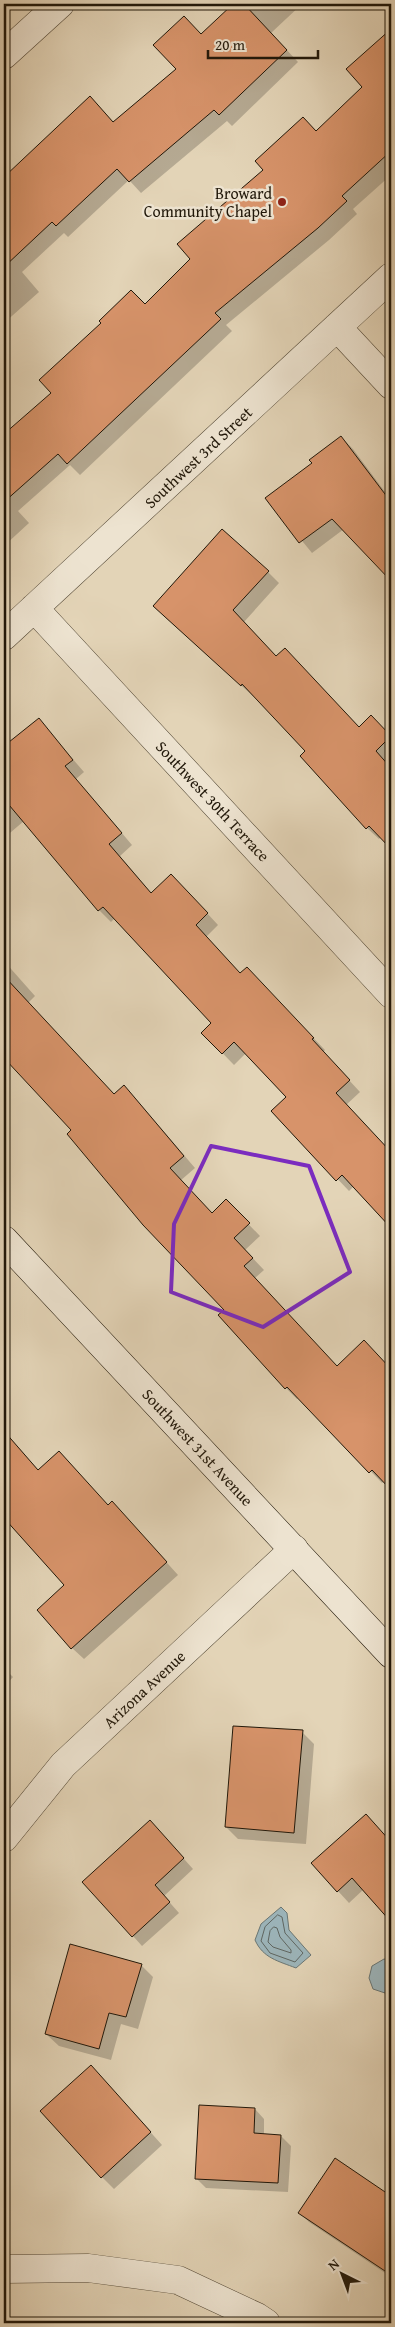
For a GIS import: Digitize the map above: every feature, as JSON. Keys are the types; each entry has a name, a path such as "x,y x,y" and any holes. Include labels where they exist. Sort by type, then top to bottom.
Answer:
{"street":[{"path":"4,55 60,4"},
{"name":"Southwest 3rd Street","path":"4,636 391,278"},
{"path":"338,327 391,384"},
{"name":"Southwest 30th Terrace","path":"34,608 391,994"},
{"name":"Southwest 31st Avenue","path":"4,1240 391,1654"},
{"name":"Arizona Avenue","path":"4,1838 63,1765 294,1550"},
{"path":"4,2269 88,2268 178,2280 266,2323"}],"highlighted area":[{"path":"211,1146 309,1166 350,1272 263,1327 171,1292 174,1224"}],"water":[{"path":"281,1907 287,1913 289,1930 311,1955 296,1968 267,1955 255,1940 261,1924"},
{"path":"384,1959 391,1960 391,1995 373,1989 369,1978 372,1966"}],"building":[{"path":"233,4 244,4 287,50 219,115 214,110 129,182 117,169 56,226 52,222 4,267 4,177 90,96 113,122 176,69 153,45 184,16 201,34"},
{"path":"391,29 391,151 342,196 347,201 318,228 215,313 221,319 67,464 58,454 4,502 4,434 51,393 39,380 101,323 99,321 131,290 145,304 190,259 177,244 263,170 255,161 303,117 316,131 362,87 346,69"},
{"path":"341,436 391,502 391,581 332,519 299,543 265,498 312,463 309,460"},
{"path":"222,529 269,571 233,610 276,656 285,648 359,727 371,715 391,736 376,751 391,768 391,849 369,826 366,829 300,756 305,751 242,684 241,686 153,606"},
{"path":"39,718 73,760 65,766 122,833 109,844 151,893 171,874 208,913 196,925 240,973 247,967 314,1038 312,1039 350,1080 336,1093 391,1152 391,1228 342,1175 336,1181 271,1111 286,1097 234,1042 222,1054 201,1033 211,1023 103,907 98,911 4,799 4,746"},
{"path":"4,976 114,1094 124,1085 184,1156 170,1168 212,1213 226,1199 250,1223 234,1238 253,1258 244,1266 337,1366 364,1340 391,1369 391,1490 372,1470 369,1473 287,1387 285,1389 218,1315 224,1310 143,1225 67,1134 71,1130 4,1058"},
{"path":"4,1431 38,1470 59,1451 108,1505 112,1501 167,1562 71,1649 37,1610 64,1585 4,1518"},
{"path":"233,1726 303,1730 294,1833 225,1827"},
{"path":"366,1814 391,1842 391,1922 352,1878 337,1892 311,1863"},
{"path":"150,1820 184,1858 155,1885 170,1902 132,1937 82,1882"},
{"path":"70,1944 142,1964 126,2017 109,2013 99,2049 45,2034"},
{"path":"91,2065 151,2132 101,2178 40,2111"},
{"path":"199,2105 255,2108 254,2133 281,2135 278,2183 195,2179"},
{"path":"335,2158 391,2196 391,2275 298,2213"}],"place":[{"name":"Broward Community Chapel","path":"282,202"}]}
